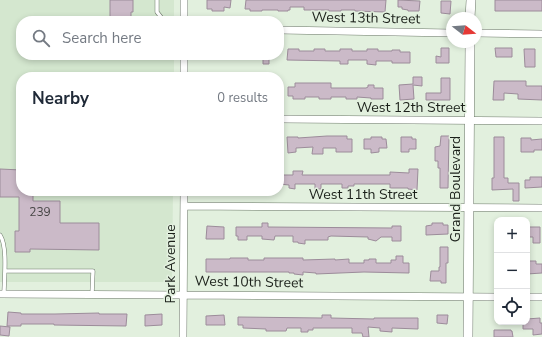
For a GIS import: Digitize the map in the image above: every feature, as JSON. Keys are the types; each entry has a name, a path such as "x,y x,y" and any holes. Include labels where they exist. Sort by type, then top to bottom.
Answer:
{"street":[{"path":"184,0 184,16"},
{"path":"470,0 470,12"},
{"name":"West 13th Street","path":"284,30 446,33"},
{"path":"482,33 542,34"},
{"name":"Grand Boulevard","path":"468,337 470,48"},
{"path":"184,60 184,72"},
{"name":"West 12th Street","path":"284,119 542,121"},
{"name":"Park Avenue","path":"183,337 184,196"},
{"name":"West 11th Street","path":"184,206 542,208"},
{"name":"West 10th Street","path":"2,294 494,297"},
{"path":"530,297 542,297"}],"lane":[{"path":"157,0 158,12 161,16"},
{"path":"0,235 5,248 5,271 2,294"},
{"path":"5,271 93,271 92,294"}],"shaded area":[{"path":"0,0 174,0 174,16 16,16 16,60 174,60 174,72 16,72 16,196 173,196 172,282 0,282"}],"building":[{"path":"110,0 133,0 133,12 131,12 131,16 110,16"},
{"path":"207,0 231,0 230,8 224,7 224,11 212,11 212,9 207,9"},
{"path":"246,0 386,0 385,12 355,10 304,10 304,7 290,7 290,10 288,11 250,11 250,9 245,9"},
{"path":"398,0 420,1 419,11 408,11 402,9 402,7 398,7"},
{"path":"495,0 542,0 542,11 495,11"},
{"path":"441,1 451,1 450,12 441,13"},
{"path":"441,48 449,48 449,63 436,63 436,56 441,57"},
{"path":"495,48 512,48 512,57 496,57"},
{"path":"288,49 299,49 299,51 314,51 314,49 325,49 325,51 340,51 340,49 352,49 352,51 367,51 367,49 378,49 378,51 400,50 400,52 410,52 410,63 376,61 376,65 367,64 367,60 348,60 348,64 340,64 340,61 287,60"},
{"path":"524,49 535,49 535,67 525,67"},
{"path":"263,60 269,60 269,64 263,64"},
{"path":"413,77 422,77 422,86 413,85 414,99 400,100 399,85 413,84"},
{"path":"441,78 450,78 450,100 426,100 426,93 441,93"},
{"path":"494,81 526,81 526,86 542,86 542,100 518,99 518,94 504,93 504,100 493,100"},
{"path":"295,83 331,83 331,88 366,88 368,85 374,85 374,88 383,88 383,99 357,97 357,99 346,99 346,97 331,97 331,99 319,99 319,97 305,97 305,99 293,99 293,96 288,96 288,87 295,87"},
{"path":"347,136 347,139 352,139 352,152 336,152 336,148 323,148 323,154 312,154 313,147 296,148 296,152 288,153 287,137 298,138"},
{"path":"441,136 449,136 448,188 440,188 440,168 438,168 438,161 435,161 435,147 440,146"},
{"path":"371,137 382,137 382,139 386,139 387,148 379,148 379,152 371,153 371,149 364,149 364,139 371,139"},
{"path":"401,137 412,137 412,139 416,139 416,149 409,149 409,152 401,152"},
{"path":"494,137 504,137 504,178 508,178 508,183 519,183 519,201 513,201 513,189 492,190 492,178 494,178"},
{"path":"521,138 531,138 531,140 542,139 542,150 534,150 534,152 521,152"},
{"path":"0,169 16,170 16,196 33,196 33,201 60,201 60,223 99,223 99,250 30,249 30,252 15,252 15,231 19,231 19,197 0,197"},
{"path":"409,169 418,169 417,190 408,188 390,188 390,184 354,184 354,186 348,186 348,188 342,188 342,184 321,184 321,189 315,189 315,184 295,184 295,189 289,188 289,185 284,184 284,175 293,175 293,171 303,171 302,175 390,175 390,172 409,173"},
{"path":"530,177 542,177 542,187 525,188 525,180 530,180"},
{"path":"262,223 268,223 268,227 392,228 392,226 401,226 401,241 392,241 392,237 381,237 376,241 368,239 368,237 331,236 328,237 328,240 305,240 305,244 293,242 293,236 275,236 274,240 262,239 262,236 247,236 247,240 238,240 238,236 236,236 236,227 262,227"},
{"path":"432,223 443,223 443,225 448,225 448,234 426,235 426,226 432,225"},
{"path":"207,226 224,227 224,239 206,239"},
{"path":"530,227 540,227 540,243 533,243 533,237 530,237"},
{"path":"440,247 448,247 446,283 441,283 441,281 430,281 431,271 439,271"},
{"path":"396,256 403,256 403,263 409,263 409,273 364,272 316,274 303,272 303,275 289,272 206,272 206,259 349,259 349,263 364,263 364,260 376,259 376,263 391,263 391,260 396,260"},
{"path":"530,261 536,261 536,264 542,264 542,273 530,274"},
{"path":"8,312 21,314 127,314 126,326 21,324 21,326 7,326"},
{"path":"162,314 162,325 145,326 145,315"},
{"path":"224,315 225,325 206,325 206,316"},
{"path":"322,315 331,315 331,318 418,318 418,329 392,328 392,332 380,331 380,328 368,327 369,337 363,337 362,333 352,333 352,328 313,328 313,330 308,330 308,332 301,332 301,328 287,328 286,331 266,331 266,329 243,328 243,325 238,325 238,317 322,318"},
{"path":"437,315 448,315 447,324 437,323"},
{"path":"540,318 540,323 542,323 542,334 533,335 533,329 523,329 523,325 530,325 530,319"},
{"path":"0,326 10,327 9,336 0,335"},
{"path":"494,330 511,330 513,337 494,337"}]}
